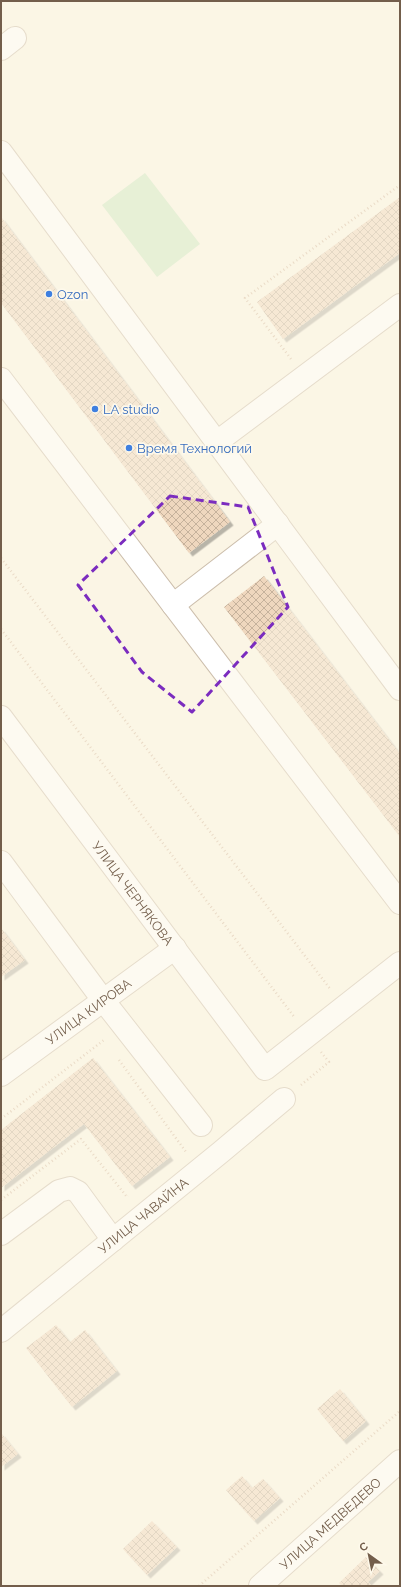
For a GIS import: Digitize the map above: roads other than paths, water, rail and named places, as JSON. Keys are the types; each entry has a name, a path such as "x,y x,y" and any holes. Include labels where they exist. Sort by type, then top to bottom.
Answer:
{"street":[{"path":"1,152 400,689"},
{"path":"217,442 400,305"},
{"path":"1,379 400,903"},
{"path":"173,605 278,524"},
{"name":"УЛИЦА ЧЕРНЯКОВА","path":"1,717 265,1069 400,963"},
{"path":"1,862 103,1000 201,1125"},
{"name":"УЛИЦА КИРОВА","path":"1,1075 175,948"},
{"name":"УЛИЦА ЧАВАЙНА","path":"1,1331 114,1240 284,1099"},
{"path":"1,1234 59,1191 70,1188 78,1192 114,1240"},
{"name":"УЛИЦА МЕДВЕДЕВО","path":"260,1586 400,1461"}],"place":[{"name":"Ozon","path":"49,294"},
{"name":"LА studio","path":"95,409"},
{"name":"Время Технологий","path":"129,448"}]}
